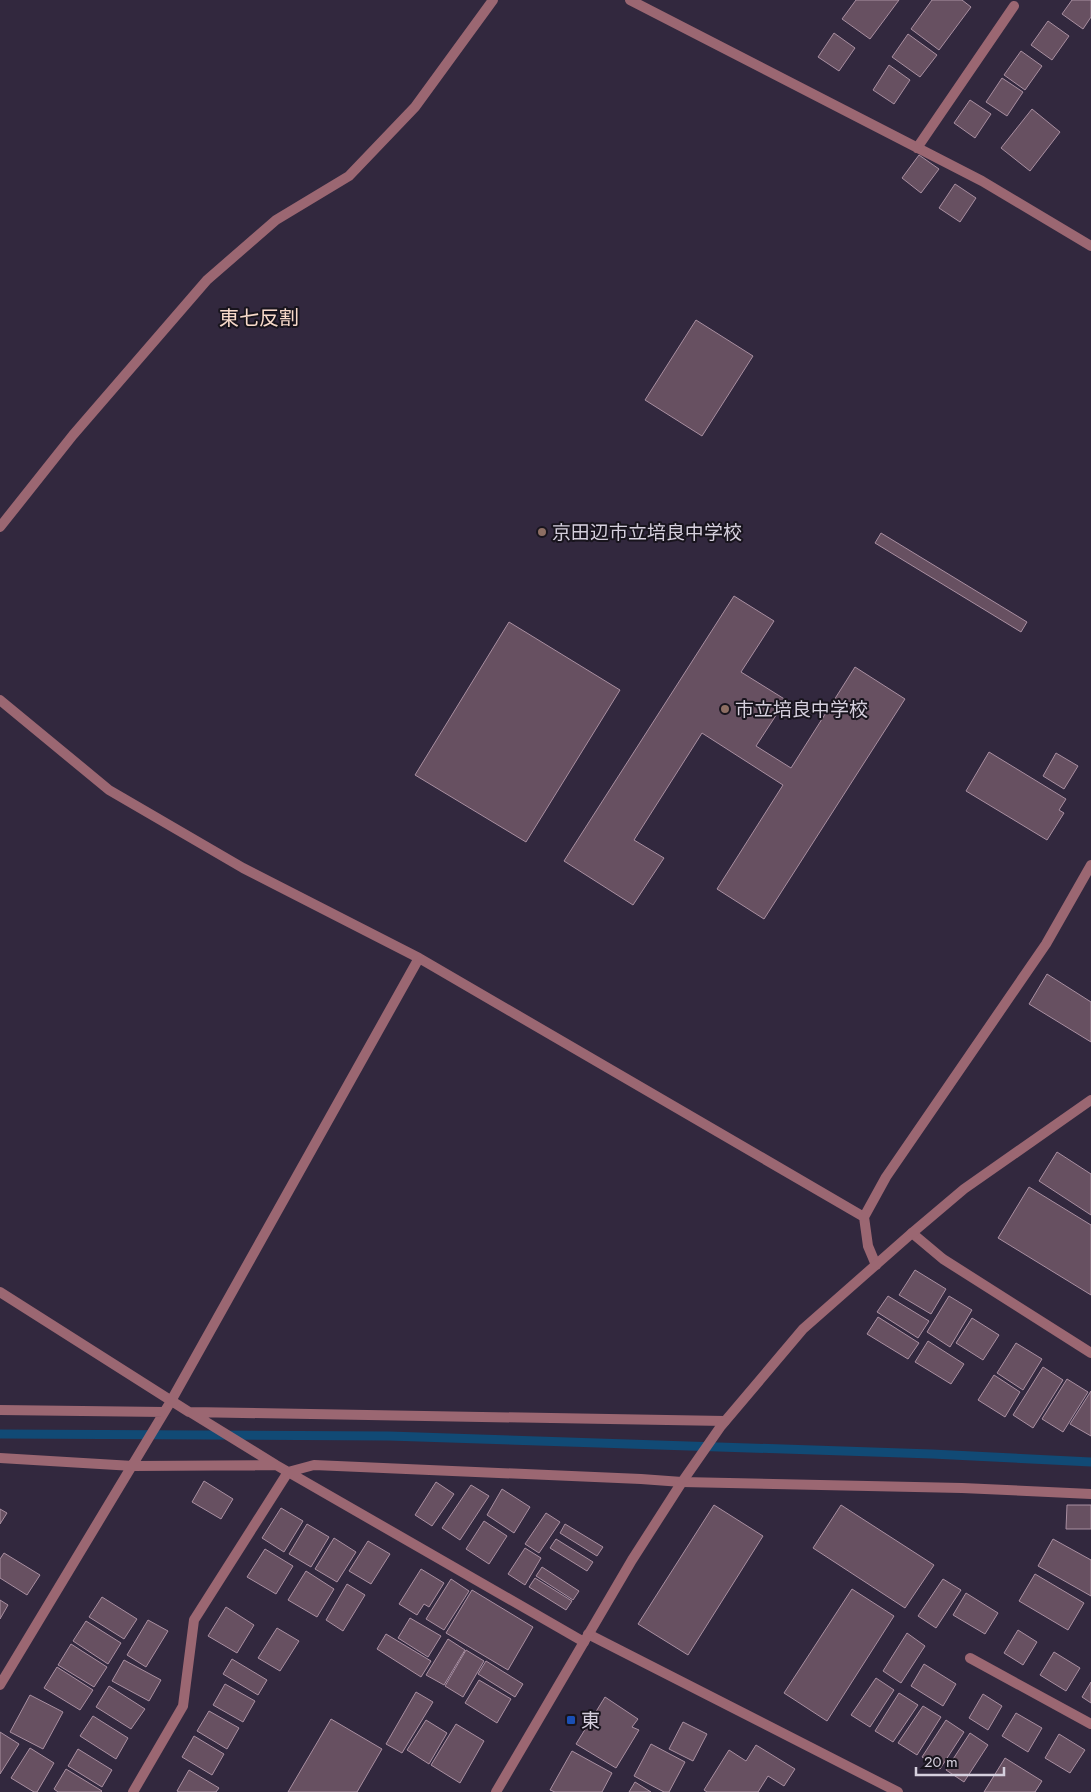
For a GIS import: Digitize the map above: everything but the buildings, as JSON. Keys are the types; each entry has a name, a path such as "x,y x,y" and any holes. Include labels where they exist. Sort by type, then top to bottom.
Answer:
{"street":[{"path":"0,527 73,435 207,280 276,220 349,176 415,108 493,0"},
{"path":"630,0 982,181 1091,246"},
{"path":"917,148 1014,6"},
{"path":"0,700 109,790 243,868 419,958 864,1217"},
{"path":"876,1265 868,1246 864,1217 886,1178 1046,944 1091,865"},
{"path":"0,1685 171,1401 419,958"},
{"path":"496,1792 632,1560 682,1482 723,1424 803,1329 964,1189 1091,1100"},
{"path":"912,1233 942,1259 1091,1353"},
{"path":"0,1292 276,1466 586,1638 898,1792"},
{"path":"0,1410 162,1416"},
{"path":"189,1412 723,1424"},
{"path":"0,1458 276,1466"},
{"path":"133,1792 183,1706 194,1620 288,1472 314,1465 641,1478 682,1482 962,1488 1091,1494"},
{"path":"970,1658 1091,1724"}],"waterway":[{"path":"0,1434 389,1436 932,1454 1091,1462"}],"place":[{"name":"京田辺市立培良中学校","path":"542,532"},
{"name":"市立培良中学校","path":"725,709"},
{"name":"東","path":"571,1720"}],"district":[{"name":"東七反割","path":"259,318"}]}
